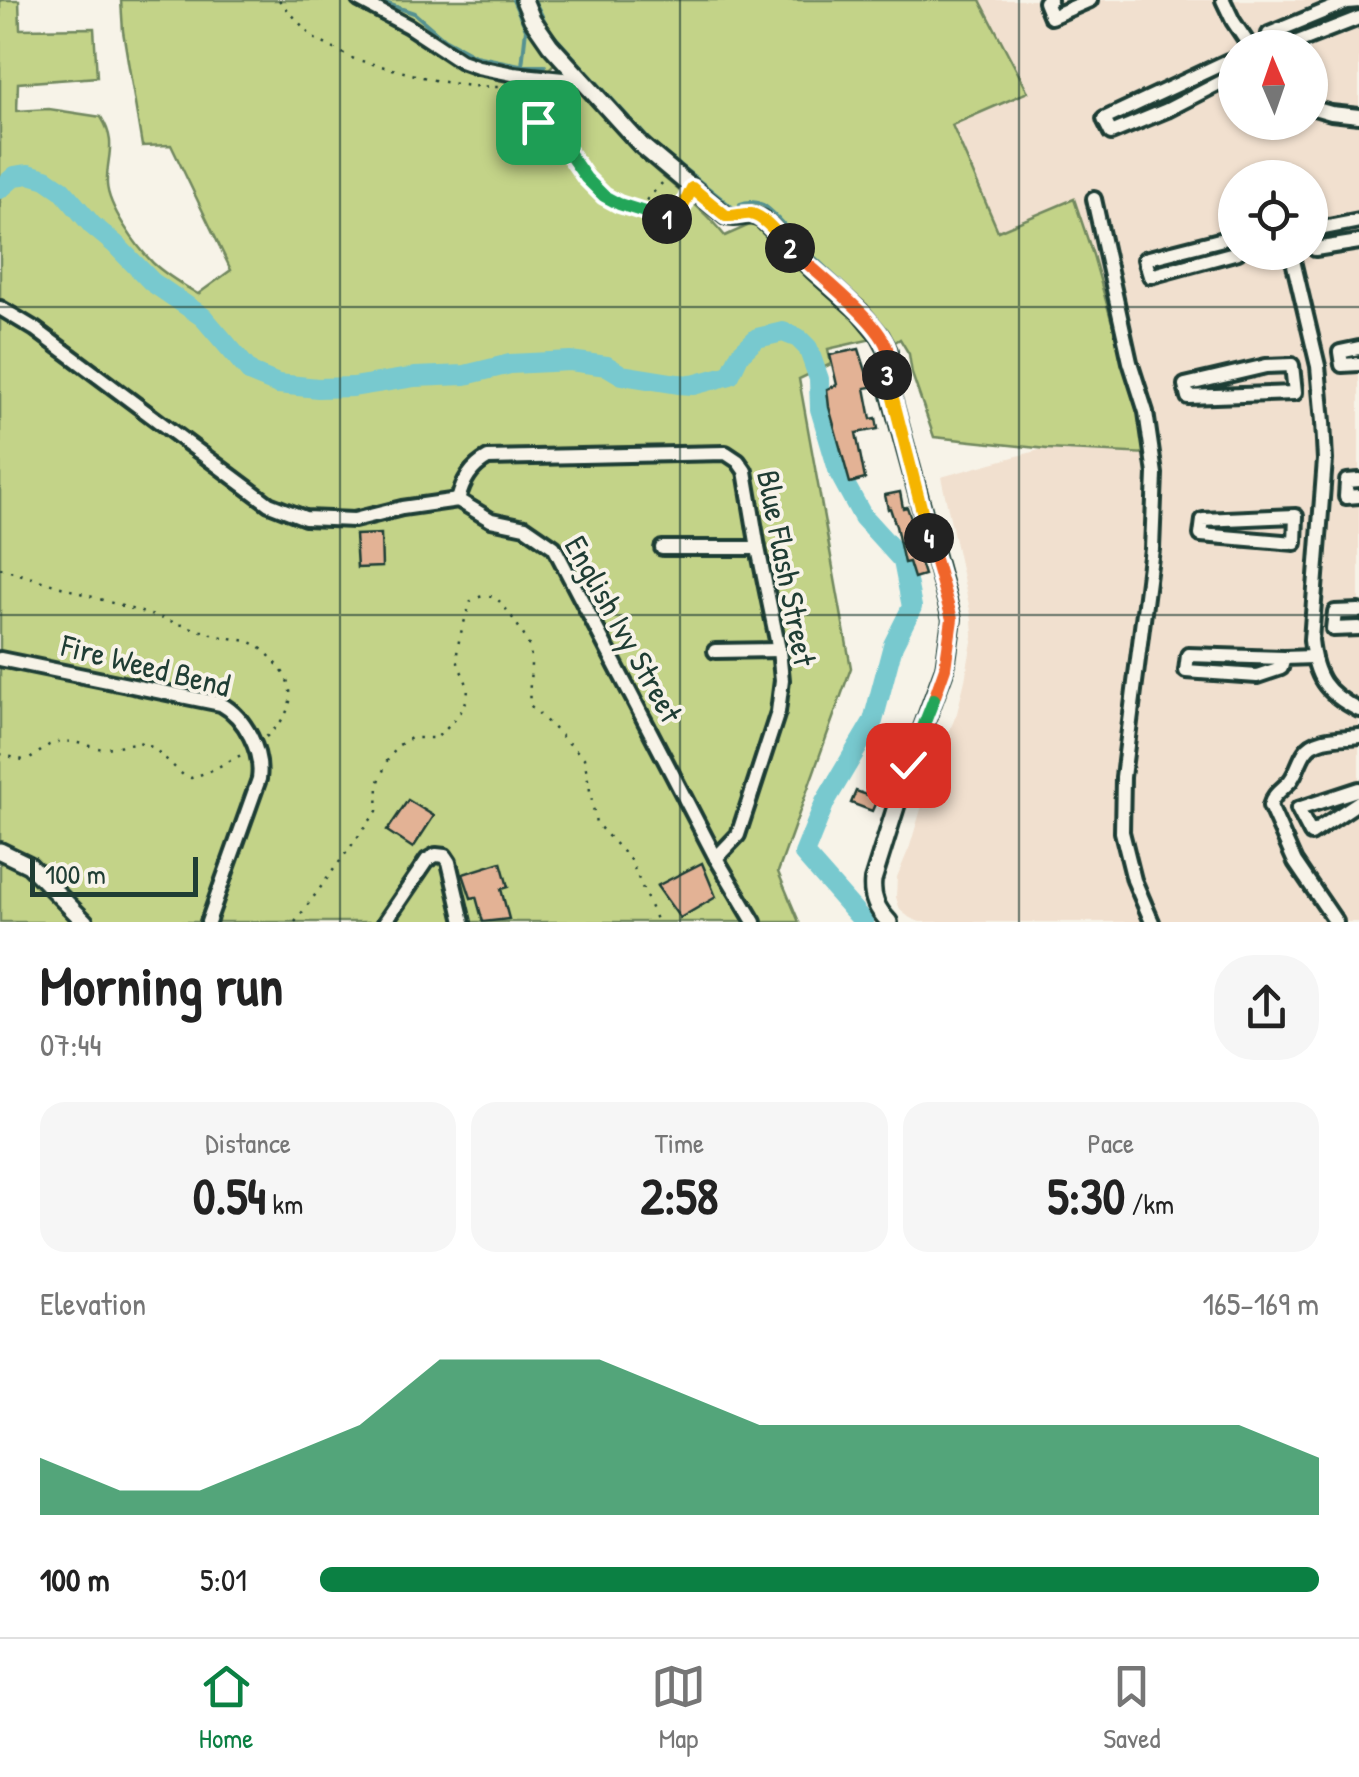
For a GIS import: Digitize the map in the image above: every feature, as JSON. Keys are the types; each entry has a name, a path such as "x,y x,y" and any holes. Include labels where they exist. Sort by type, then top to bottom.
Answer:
{"street":[{"path":"359,0 461,61 513,74 583,81"},
{"path":"524,0 540,31 641,145 726,216 751,214 762,219 860,312 888,351 887,380 952,619 945,668 908,765 874,880 872,892 877,909 889,922"},
{"path":"1050,0 1045,2 1051,17 1090,0"},
{"path":"1223,0 1239,30"},
{"path":"1279,30 1359,1"},
{"path":"1322,30 1359,18"},
{"path":"1228,61 1234,71 1167,110 1111,133 1104,119 1228,61"},
{"path":"1328,112 1359,116"},
{"path":"1094,199 1130,362 1146,412 1155,474 1152,549 1123,778 1122,832 1134,880 1152,922"},
{"path":"1328,227 1359,221"},
{"path":"1218,241 1145,260 1150,276 1218,257"},
{"path":"1328,247 1359,242"},
{"path":"1296,270 1318,372 1325,460 1311,640 1315,670 1334,696 1359,710"},
{"path":"0,308 35,329 268,504 305,518 354,520 458,500"},
{"path":"1359,348 1340,352 1342,365 1359,364"},
{"path":"1293,378 1318,372 1341,358"},
{"path":"1292,365 1293,378 1295,393 1188,398 1185,386 1266,366 1292,365"},
{"name":"Blue Flash Street","path":"458,500 474,465 488,458 726,453 738,461 745,471 782,680 778,712 738,835 716,858"},
{"path":"1322,494 1352,493 1346,481 1359,480"},
{"name":"English Ivy Street","path":"458,500 491,520 526,526 554,547 716,858 754,922"},
{"path":"1296,516 1296,528 1295,543 1201,535 1203,520 1296,516"},
{"path":"1296,528 1320,528"},
{"path":"662,548 758,548"},
{"path":"1359,611 1334,612 1333,629 1359,628"},
{"path":"1313,620 1334,620"},
{"path":"715,651 779,650"},
{"path":"1284,658 1281,668 1257,676 1186,671 1188,655 1313,656"},
{"name":"Fire Weed Bend","path":"0,659 221,704 239,716 261,765 259,779 208,922"},
{"path":"1336,922 1294,862 1270,806 1272,798 1297,771 1306,751 1317,742 1359,736"},
{"path":"1359,789 1298,809 1311,834 1359,802"},
{"path":"1282,834 1306,822"},
{"path":"0,852 29,865 86,922"},
{"path":"385,922 427,860 436,855 449,862 462,922"}],"path":[{"path":"279,0 312,38 366,63 470,86 498,87 513,74"},
{"path":"534,76 538,122 554,132 596,190 619,204 695,224"},
{"path":"637,210 671,172"},
{"path":"676,221 692,188"},
{"path":"295,922 378,812 378,784 399,745 411,738 436,738 462,710 468,694 457,653 471,600 480,596 498,598 520,628 530,647 530,705 584,758 596,823 631,861 657,922"}],"shaded area":[{"path":"564,0 1359,0 1359,922 920,922 900,910 897,877 932,772 957,713 973,636 941,477 1043,449 934,437 909,354 897,334"}],"green space":[{"path":"0,0 19,0 20,29 94,28 97,77 18,83 17,111 49,109 101,117 110,143 107,184 118,215 153,263 198,294 231,270 171,145 142,146 121,0 350,0 391,20 447,56 578,86 632,148 725,236 754,223 872,339 828,349 831,364 799,379 851,668 778,872 799,922 0,922"},
{"path":"364,0 515,0 558,60 544,74 486,64 465,57"},
{"path":"529,0 980,0 1028,92 952,125 998,231 1074,199 1149,454 1047,449 934,437 909,354 900,339 892,344 760,208 745,206 732,212 649,145 543,28"}],"building":[{"path":"859,349 871,387 865,388 871,419 876,418 878,429 856,433 865,479 850,483 827,389 837,385 830,355"},
{"path":"900,492 922,559 924,575 914,578 909,562 904,563 885,495"},
{"path":"381,534 382,567 357,568 355,535"},
{"path":"882,742 895,744 891,768 872,811 851,803 856,791 867,795 883,757"},
{"path":"408,800 434,816 413,848 387,831"},
{"path":"501,862 508,887 501,889 509,919 483,922 476,897 471,898 463,874"},
{"path":"702,863 716,897 680,918 657,886"}],"waterway":[{"path":"376,0 414,13 444,39 475,56 545,66"},
{"path":"513,0 526,29 522,66"},
{"path":"534,0 549,30 652,143 732,207"},
{"path":"0,189 15,176 29,174 62,190 92,225 152,282 203,317 251,373 278,384 353,387 415,377 465,375 510,364 570,361 607,366 622,375 693,385 730,375 740,354 757,338 783,332 798,338 808,348 819,379 820,409 839,473 863,517 903,561 912,607 893,645 873,721 825,802 804,854 864,922"},
{"path":"740,204 754,202 769,209 893,341"}],"route":[{"path":"538,122 554,132 596,190 619,204 676,221 692,188 726,216 751,214 762,219 880,336 888,351 887,380 952,619 945,668 908,765"}]}
